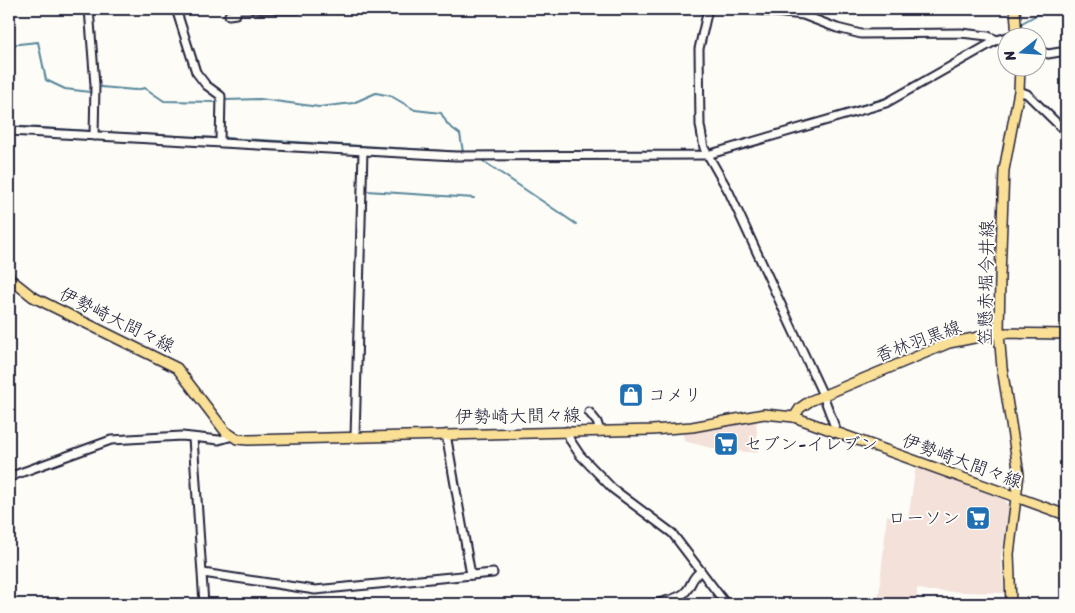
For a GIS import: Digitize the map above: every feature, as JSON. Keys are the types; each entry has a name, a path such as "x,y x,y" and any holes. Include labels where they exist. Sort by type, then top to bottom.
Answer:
{"main road":[{"path":"1016,9 1017,28"},
{"name":"笠懸赤堀今井線","path":"1011,604 1009,554 1017,499 1018,464 1004,386 999,334 1004,170 1019,91 1020,78"},
{"name":"伊勢崎大間々線","path":"9,278 26,294 177,368 221,425 233,436 248,440 672,429 764,414 794,417 1017,499 1066,514"},
{"name":"香林羽黒線","path":"794,417 804,404 949,343 999,334 1066,334"}],"street":[{"path":"89,9 95,85 94,136"},
{"path":"176,9 196,72 206,85 221,96 220,142"},
{"path":"229,15 236,14 236,9 298,9"},
{"path":"708,9 699,49 702,141 707,156 729,192 823,396 835,427 835,433"},
{"path":"747,9 803,15 837,28 861,34 961,34 988,36 997,40"},
{"path":"9,131 468,156 707,156 886,103 997,40"},
{"path":"1048,54 1066,52"},
{"path":"1019,91 1027,94 1066,132"},
{"path":"355,437 363,151"},
{"path":"589,412 600,430"},
{"path":"567,432 570,440 589,465 621,496 665,527 726,604"},
{"path":"446,434 470,574"},
{"path":"9,477 110,440 194,438 219,440 233,436"},
{"path":"194,438 204,604"},
{"path":"655,604 683,594 687,590 693,576 701,571"},
{"path":"203,573 315,590 492,573"}],"shaded area":[{"path":"756,419 758,453 715,449 684,441 683,431"},
{"path":"916,465 1005,500 1009,507 1001,558 1004,593 929,591 917,588 917,604 878,604 887,515 908,520"}],"waterway":[{"path":"1022,23 1040,13 1066,13"},
{"path":"9,45 38,42 46,80 65,89 90,92"},
{"path":"982,44 987,42"},
{"path":"101,87 135,90 145,88 164,101 217,102"},
{"path":"225,138 463,152 460,134 448,125 441,113 415,110 391,96 376,93 353,103 319,107 260,99 226,100"},
{"path":"764,135 889,97"},
{"path":"9,126 91,131"},
{"path":"99,132 217,138"},
{"path":"473,152 700,151"},
{"path":"483,161 576,224"},
{"path":"367,191 474,198"}],"place":[{"name":"コメリ","path":"631,395"},
{"name":"セブン-イレブン","path":"726,444"},
{"name":"ローソン","path":"978,518"}]}
